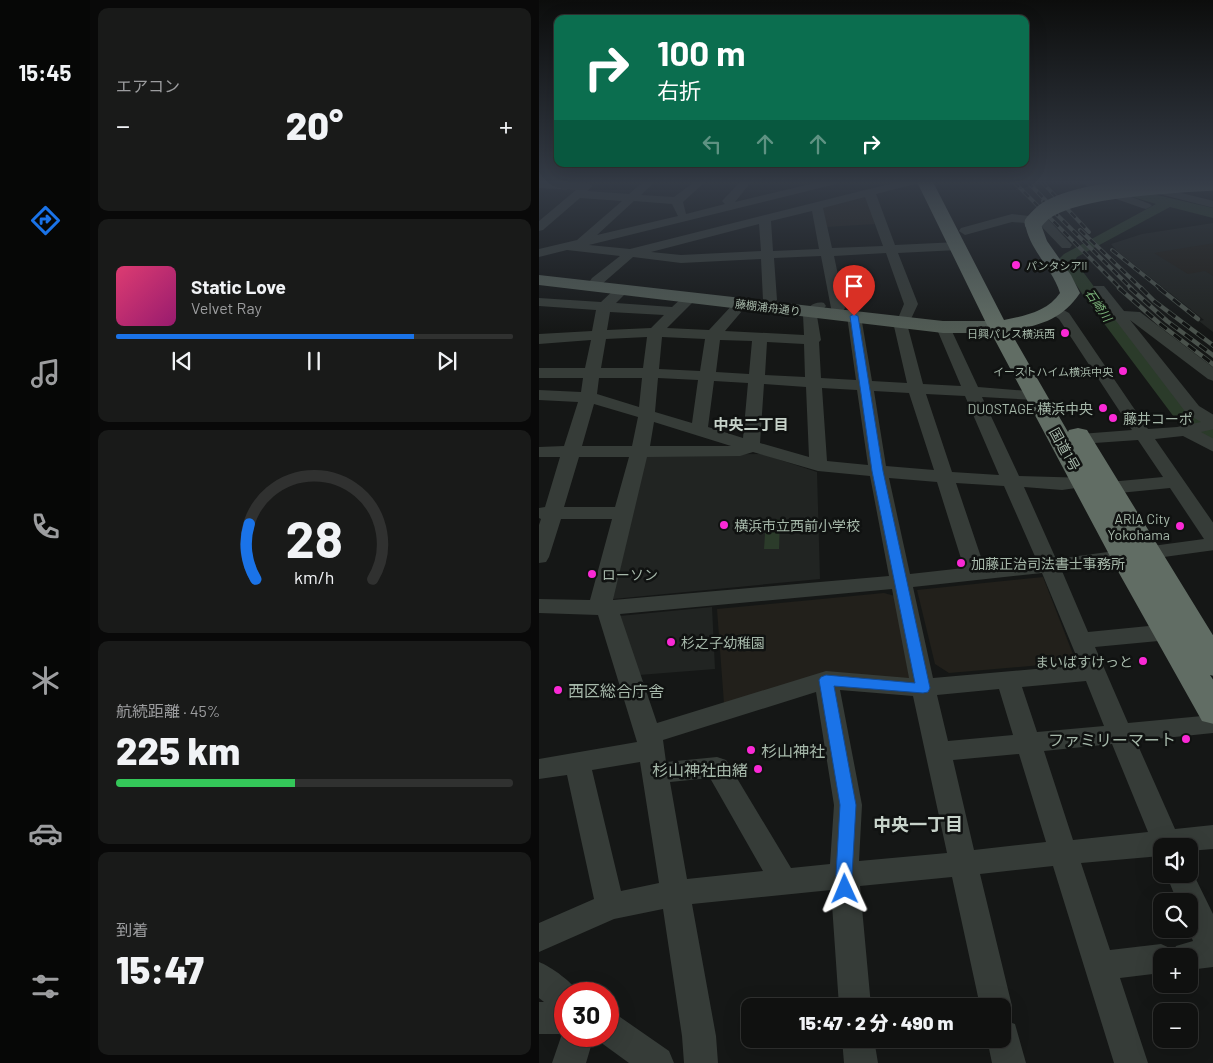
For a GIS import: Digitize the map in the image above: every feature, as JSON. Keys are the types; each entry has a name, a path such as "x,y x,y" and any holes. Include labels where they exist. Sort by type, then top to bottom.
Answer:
{"highway":[{"name":"国道1号","path":"958,232 962,238"},
{"name":"国道1号","path":"959,232 1003,320 1035,395 1083,482 1142,556 1213,665"},
{"path":"1003,320 1049,299 1051,285 1049,278 1023,237 1024,232"},
{"name":"国道1号","path":"1003,320 1080,439 1109,488 1142,556 1169,632 1213,712"}],"main road":[{"name":"藤棚浦舟通り","path":"539,274 771,300 854,316 903,319 1003,320"},
{"name":"藤棚浦舟通り","path":"539,280 741,304 816,309 838,308 943,327 1003,320"}],"street":[{"path":"581,243 594,232"},
{"path":"539,253 628,232"},
{"path":"597,281 631,253 715,232"},
{"path":"766,232 771,300"},
{"path":"822,232 838,308"},
{"path":"884,232 911,304 903,319 916,388 976,573"},
{"path":"566,246 681,259 891,250 962,238 978,232"},
{"path":"1053,232 1066,245"},
{"path":"539,302 563,283"},
{"path":"1099,289 1193,410 1212,423"},
{"path":"539,557 546,513 587,397 604,307 622,290"},
{"path":"690,298 655,332 647,414 601,600 607,608 652,753 701,1063"},
{"path":"539,606 607,608 788,593 1142,556 1213,543 1175,482 1064,316 1049,299"},
{"path":"539,302 675,312"},
{"path":"699,430 713,335 741,304"},
{"path":"816,309 810,315 813,340 818,466"},
{"path":"1120,316 1135,315 1177,350 1213,376"},
{"path":"854,316 878,471 923,688 994,998"},
{"path":"943,327 1049,565 1164,838"},
{"path":"539,339 655,332 813,340"},
{"path":"751,447 760,337"},
{"path":"539,374 652,373 1035,395"},
{"path":"540,397 587,397 818,466 1012,481 1062,484 1083,482"},
{"path":"1080,439 1188,429 1212,423"},
{"path":"1188,429 1213,447"},
{"path":"539,452 740,451 751,447"},
{"path":"1109,488 1175,482"},
{"path":"546,513 624,513"},
{"path":"1081,640 1169,632"},
{"path":"539,769 652,753 826,680 923,688 1094,672"},
{"path":"826,680 848,805 844,875 854,998"},
{"path":"1008,680 1131,1063"},
{"path":"938,752 1213,724"},
{"path":"652,753 717,767 784,882"},
{"path":"577,763 610,906"},
{"path":"1198,839 1213,837"},
{"path":"539,938 610,906 675,893 1153,845"},
{"path":"1184,883 1213,953 1198,955"},
{"path":"1100,966 1153,960"},
{"path":"539,977 554,990"},
{"path":"539,1018 554,1018"},
{"path":"619,1036 657,1063"},
{"path":"569,1063 574,1047"},
{"path":"859,1048 861,1063"},
{"path":"1006,1048 1009,1063"}],"shaded area":[{"path":"1157,232 1213,232 1213,332 1199,321 1204,320 1117,251 1111,244 1142,234"},
{"path":"1214,243 1213,276 1205,271 1188,274 1154,253"},
{"name":"横浜市立西前小学校","path":"762,454 817,472 820,579 613,599 646,455"},
{"path":"1043,577 1076,662 949,673 935,664 917,590"},
{"path":"884,593 895,596 910,682 825,672 724,704 717,609"},
{"name":"杉之子幼稚園","path":"712,607 715,669 639,675 619,616"}],"water":[{"name":"石崎川","path":"1105,232 1124,232 1077,257 1075,261 1132,338 1213,429 1213,442 1174,417 1085,298 1059,259 1064,254"},
{"path":"780,519 779,549 764,549 766,520"}],"railway":[{"path":"1064,232 1121,289"},
{"path":"1074,232 1132,289"},
{"path":"1082,232 1142,289"},
{"path":"1112,250 1161,289"},
{"path":"1119,288 1160,324 1214,365"},
{"path":"1130,288 1167,321 1214,356"},
{"path":"1159,288 1198,319"},
{"path":"1142,289 1154,301 1214,346"}],"place":[{"name":"パンタシアII","path":"1016,265"},
{"name":"日興パレス横浜西","path":"1065,333"},
{"name":"イーストハイム横浜中央","path":"1123,371"},
{"name":"DUOSTAGE 横浜中央","path":"1103,408"},
{"name":"藤井コーポ","path":"1113,418"},
{"name":"横浜市立西前小学校","path":"724,525"},
{"name":"ARIA City Yokohama","path":"1180,526"},
{"name":"加藤正治司法書士事務所","path":"961,563"},
{"name":"ローソン","path":"592,574"},
{"name":"杉之子幼稚園","path":"671,642"},
{"name":"まいばすけっと","path":"1143,661"},
{"name":"西区総合庁舎","path":"558,690"},
{"name":"ファミリーマート","path":"1186,739"},
{"name":"杉山神社","path":"751,750"},
{"name":"杉山神社由緒","path":"758,769"}],"district":[{"name":"中央二丁目","path":"751,424"},
{"name":"中央一丁目","path":"918,824"}],"route":[{"path":"845,889 848,805 826,680 923,688 878,471 854,316"}]}
